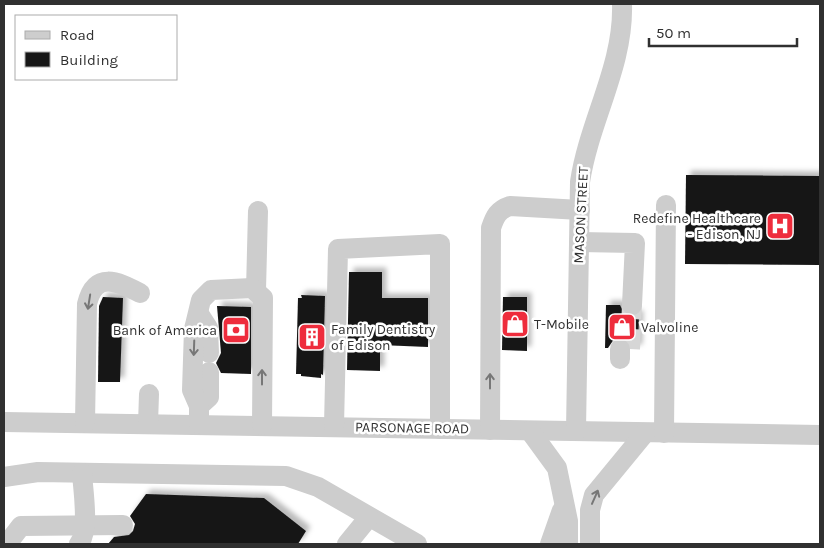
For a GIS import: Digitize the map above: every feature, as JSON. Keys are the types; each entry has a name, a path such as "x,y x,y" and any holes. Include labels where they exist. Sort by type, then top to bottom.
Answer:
{"street":[{"name":"MASON STREET","path":"576,431 579,242 584,157 613,72 621,39 622,4"},
{"path":"590,544 590,510 594,495 654,433 666,205"},
{"path":"490,430 491,228 495,216 501,209 510,206 580,210"},
{"path":"256,290 258,211"},
{"path":"579,242 635,242 627,305"},
{"path":"334,426 338,249 440,244 440,429"},
{"path":"85,423 88,304 90,292 95,286 111,282 140,293"},
{"path":"199,415 192,390 194,329 201,300 211,290 252,288 263,298 262,425"},
{"path":"199,314 208,328 209,362 209,397 199,415"},
{"path":"148,424 149,394"},
{"name":"PARSONAGE ROAD","path":"4,422 148,424 199,415 262,425 820,435"},
{"path":"530,431 557,468 568,521 568,544"},
{"path":"4,477 38,472 286,476 318,487 417,544"},
{"path":"79,544 85,525 82,473"},
{"path":"550,544 564,503"},
{"path":"347,544 370,516"},
{"path":"7,544 21,526 123,525"}],"building":[{"path":"686,175 820,176 820,265 685,264"},
{"path":"349,272 382,272 382,298 428,298 428,347 380,345 380,371 347,370"},
{"name":"Family Dentistry of Edison","path":"301,295 325,296 323,375 321,374 321,378 296,374 298,298 302,298"},
{"path":"103,297 123,298 120,382 98,382 99,306"},
{"name":"T-Mobile","path":"503,297 527,297 527,351 502,350"},
{"name":"Valvoline","path":"606,305 620,305 625,315 631,317 639,314 638,349 632,349 630,343 620,337 614,339 608,348 605,348"},
{"name":"Bank of America","path":"217,306 251,307 251,374 221,373 216,363 221,353"},
{"path":"146,494 264,498 306,531 298,544 108,544 114,537 129,535 133,531 135,524 130,516"}],"tunnel":[{"path":"630,349 632,305"}],"place":[{"name":"Redefine Healthcare - Edison, NJ","path":"780,226"},
{"name":"T-Mobile","path":"515,324"},
{"name":"Valvoline","path":"622,327"},
{"name":"Bank of America","path":"236,330"},
{"name":"Family Dentistry of Edison","path":"312,337"}]}
